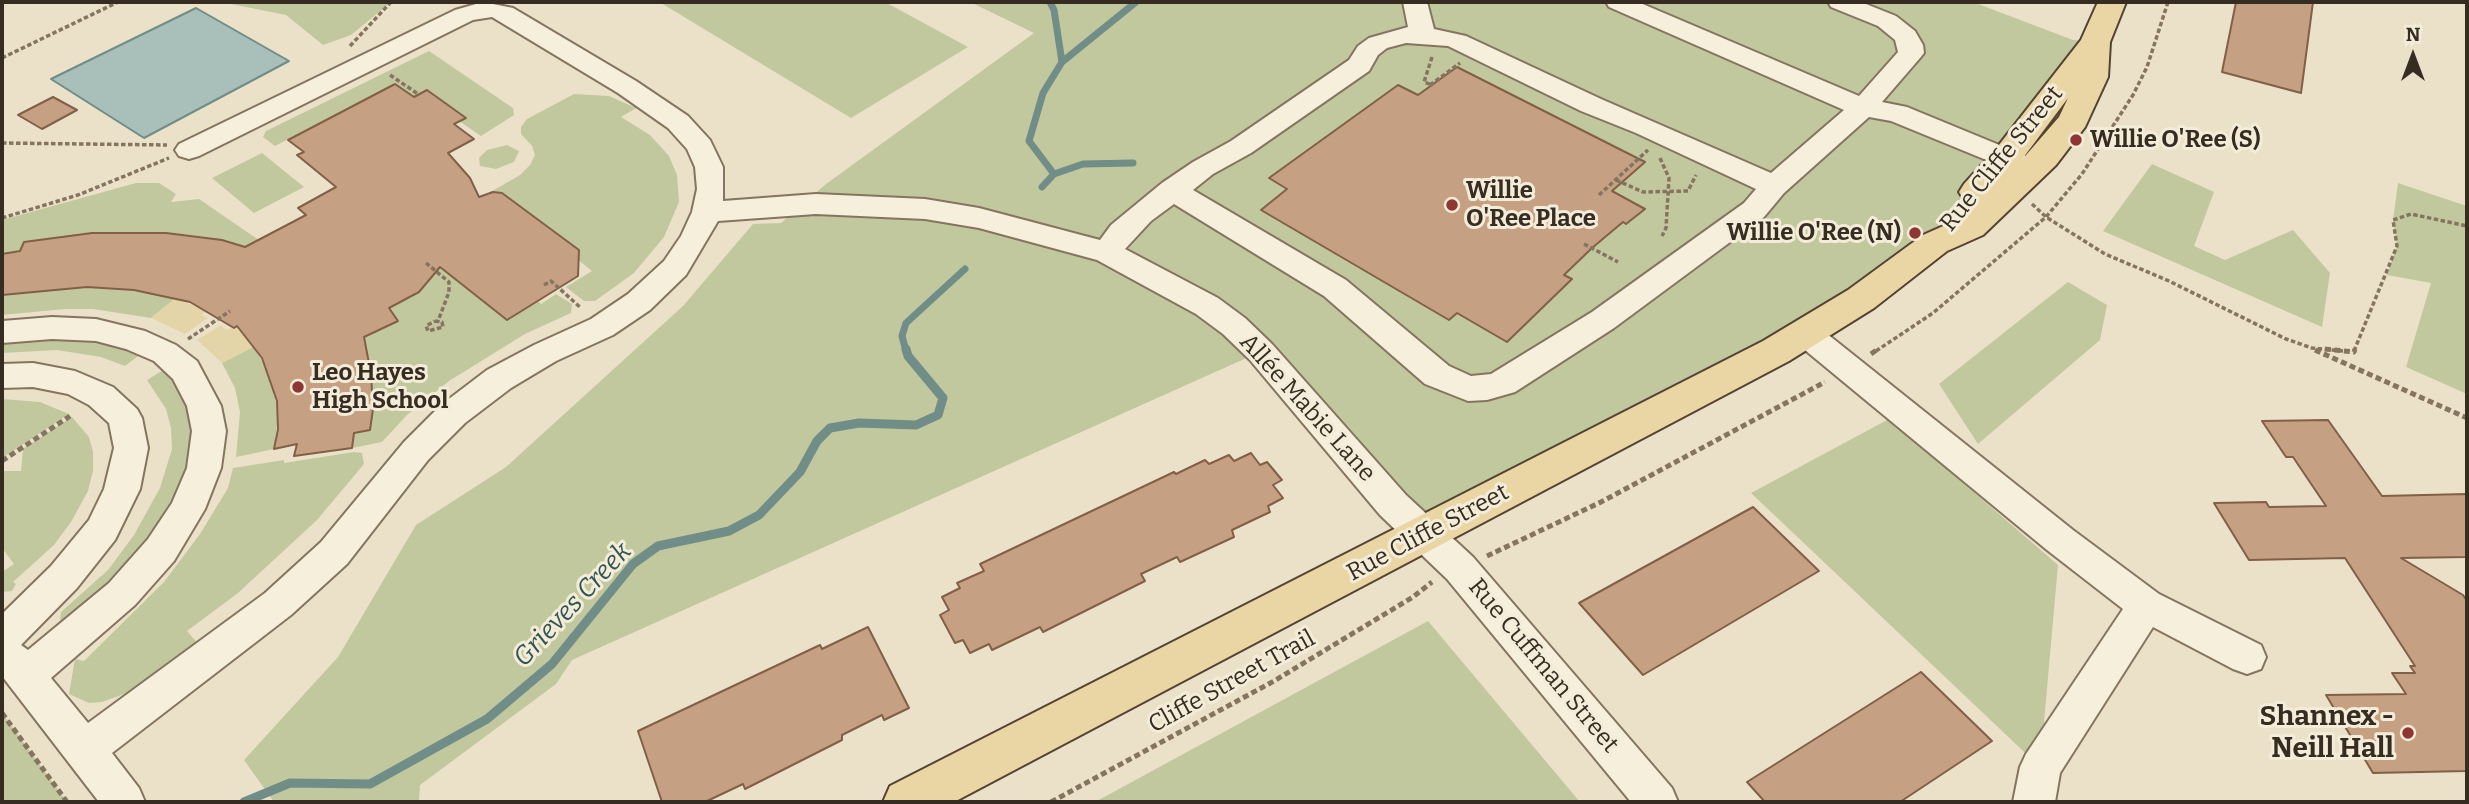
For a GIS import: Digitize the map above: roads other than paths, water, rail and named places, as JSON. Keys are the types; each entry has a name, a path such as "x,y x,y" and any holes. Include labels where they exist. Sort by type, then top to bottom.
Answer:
{"main road":[{"name":"Rue Cliffe Street","path":"907,802 1776,351 1861,299 1935,243 1971,227 2009,161 2074,120 2093,77 2095,42 2112,2"}],"street":[{"path":"1415,2 1431,42"},
{"path":"1618,2 1863,108 1882,127 2009,161"},
{"path":"1172,190 1335,288 1437,375 1468,389 1487,388 1503,383 1603,320 1754,210 1774,186 1863,108 1911,53 1910,45 1906,36 1887,20 1840,2"},
{"path":"85,749 278,604 334,553 416,451 453,415 499,379 545,353 602,327 639,302 675,268 695,238 707,212 711,189 709,167 700,146 678,122 634,92 504,13 494,10 473,11 189,150"},
{"path":"1107,251 1121,232 1172,190 1222,155 1260,135 1360,65 1367,51 1391,37 1431,42 1457,41 1591,105 1646,127 1774,186"},
{"name":"Allée Mabie Lane","path":"707,212 816,204 925,209 1031,230 1107,251 1207,306 1234,326 1269,361 1393,505 1424,535"},
{"path":"2,332 52,328 96,330 134,339 166,353 185,370 204,406 209,431 204,468 187,509 161,550 122,594 13,661 85,749 124,802"},
{"path":"1805,333 2060,540 2146,605 2247,657"},
{"path":"2,376 33,375 75,383 101,396 125,418 131,449 122,489 102,530 64,577 2,639"},
{"name":"Rue Cuffman Street","path":"1424,535 1460,568 1657,802"},
{"path":"2034,802 2040,767 2093,690 2146,605"}],"water":[{"path":"196,8 289,61 144,138 51,79"}],"waterway":[{"path":"1050,2 1054,10 1062,62"},
{"name":"Grieves Creek","path":"1062,62 1136,2"},
{"name":"Grieves Creek","path":"1054,174 1029,141 1043,93 1062,62"},
{"path":"1054,174 1083,164 1133,163"},
{"name":"Grieves Creek","path":"1042,187 1054,174"},
{"name":"Grieves Creek","path":"906,351 902,336 906,323 965,269"},
{"name":"Grieves Creek","path":"244,802 290,783 370,784 487,719 552,664 633,564 658,546 729,531 759,515 800,472 817,441 830,428 859,423 916,425 938,415 943,398 908,356 906,349"}],"place":[{"name":"Willie O'Ree (S)","path":"2076,140"},
{"name":"Willie O'Ree Place","path":"1452,205"},
{"name":"Willie O'Ree (N)","path":"1915,233"},
{"name":"Leo Hayes High School","path":"298,387"},
{"name":"Shannex - Neill Hall","path":"2408,733"}]}
